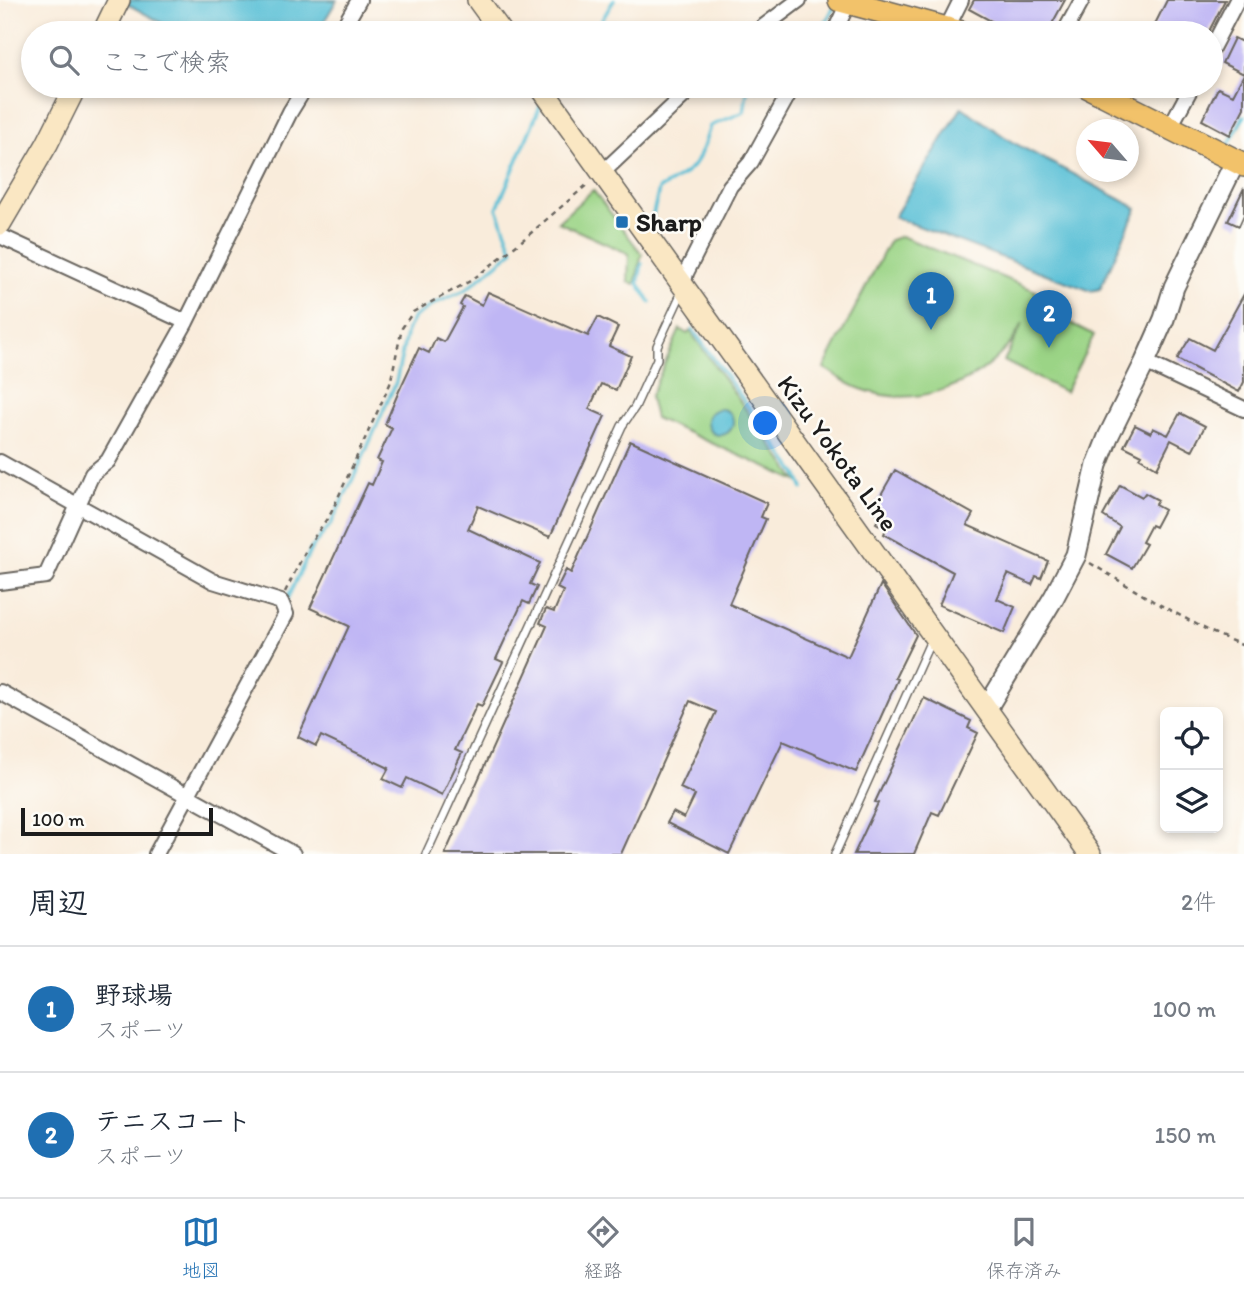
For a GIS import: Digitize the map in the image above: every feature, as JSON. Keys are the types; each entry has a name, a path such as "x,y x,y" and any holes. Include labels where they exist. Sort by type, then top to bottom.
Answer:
{"main road":[{"path":"109,21 119,0"},
{"path":"478,0 493,21"},
{"path":"844,2 919,21"},
{"path":"0,224 47,144 70,98"},
{"name":"Kizu Yokota Line","path":"549,98 1090,854"},
{"path":"1111,98 1170,128 1241,157"}],"street":[{"path":"347,21 359,0"},
{"path":"771,21 799,0"},
{"path":"957,21 961,0"},
{"path":"1071,21 1082,0"},
{"path":"1223,27 1237,0"},
{"path":"838,21 844,2"},
{"path":"0,582 46,576 92,474 108,461 186,322 299,98"},
{"path":"603,172 681,98"},
{"path":"683,286 686,273 730,186 751,162 786,98"},
{"path":"1170,128 1186,98"},
{"path":"986,708 1054,597 1078,549 1097,466 1108,437 1164,319 1174,287 1241,157"},
{"path":"0,236 186,322"},
{"path":"1145,362 1244,409"},
{"path":"0,462 78,503 213,581 283,608 156,854"},
{"path":"0,692 293,854"}],"lane":[{"path":"426,854 622,426 635,407 657,359 657,346 681,299 683,286"},
{"path":"835,854 934,634"}],"path":[{"path":"283,608 308,545 331,513 390,384 402,328 413,312 472,280 603,172"},
{"path":"1078,549 1093,566 1211,632 1244,646"}],"green space":[{"path":"593,190 642,254 635,284 628,282 629,254 558,222"},
{"path":"901,236 1036,291 1030,310 1033,304 1094,335 1065,392 1004,361 1023,323 1008,346 978,373 960,383 922,395 881,395 856,387 824,368 890,240"},
{"path":"680,329 687,334 690,331 797,481 655,418 650,397"}],"water":[{"path":"130,0 337,0 324,21 158,21 127,4"},
{"path":"962,107 1012,142 1076,176 1076,182 1088,182 1137,208 1100,289 1091,291 894,217"},
{"path":"720,409 729,413 733,422 729,431 720,435 711,431 707,422 711,413"}],"building":[{"path":"974,0 1065,0 1054,21 991,21 969,9"},
{"path":"1167,0 1225,0 1214,21 1156,21"},
{"path":"1234,38 1244,43 1244,74 1223,64"},
{"path":"1244,74 1244,108 1230,135 1202,120 1213,98 1223,98 1223,90 1233,95"},
{"path":"1244,188 1244,215 1239,226 1228,221"},
{"path":"488,292 588,336 598,317 618,327 609,346 631,356 616,390 601,384 589,409 605,416 550,537 478,506 468,529 540,563 530,584 537,587 529,604 523,601 496,659 503,662 482,706 477,704 455,750 462,753 442,795 407,778 402,788 383,779 389,768 321,736 316,746 298,737 349,626 310,608 368,483 372,485 382,462 377,460 392,428 385,424 399,391 419,348 429,353 436,338 444,342 463,307 460,305 465,296 482,305"},
{"path":"1244,294 1244,382 1239,392 1177,359 1190,338 1213,350"},
{"path":"1180,413 1205,426 1192,451 1171,440 1157,468 1140,458 1142,455 1124,446 1135,425 1151,433 1153,428 1168,435"},
{"path":"630,441 767,503 761,517 766,519 729,604 848,657 881,584 916,635 895,678 898,679 856,772 783,741 729,854 667,823 673,812 684,818 695,795 680,788 716,712 690,701 621,854 445,854 547,626 540,623 546,609 554,612 563,591 557,588 566,570 571,573"},
{"path":"895,470 973,514 967,525 1048,561 1041,578 1036,576 1032,585 1008,574 997,599 1015,607 1004,633 939,605 953,572 884,534 886,529 876,523 881,515 872,510"},
{"path":"1120,485 1142,497 1145,493 1158,500 1155,505 1164,510 1155,527 1151,525 1142,542 1146,544 1132,568 1106,554 1120,527 1103,516"},
{"path":"924,698 971,721 968,728 978,733 939,815 932,812 914,854 854,854 878,803 875,802"}],"waterway":[{"path":"601,21 614,0"},
{"path":"826,21 835,5"},
{"path":"651,223 659,189 694,165 710,126 744,112 746,98"},
{"path":"286,601 311,549 331,524 360,464 396,382 407,330 414,317 434,304 465,290 513,251 497,208 542,102"},
{"path":"1226,145 1228,146 1244,116"},
{"path":"642,264 638,283 650,302"},
{"path":"693,330 797,474 803,489"}],"place":[{"name":"Sharp","path":"622,222"},
{"name":"野球場","path":"931,330"},
{"name":"テニスコート","path":"1049,348"}]}
